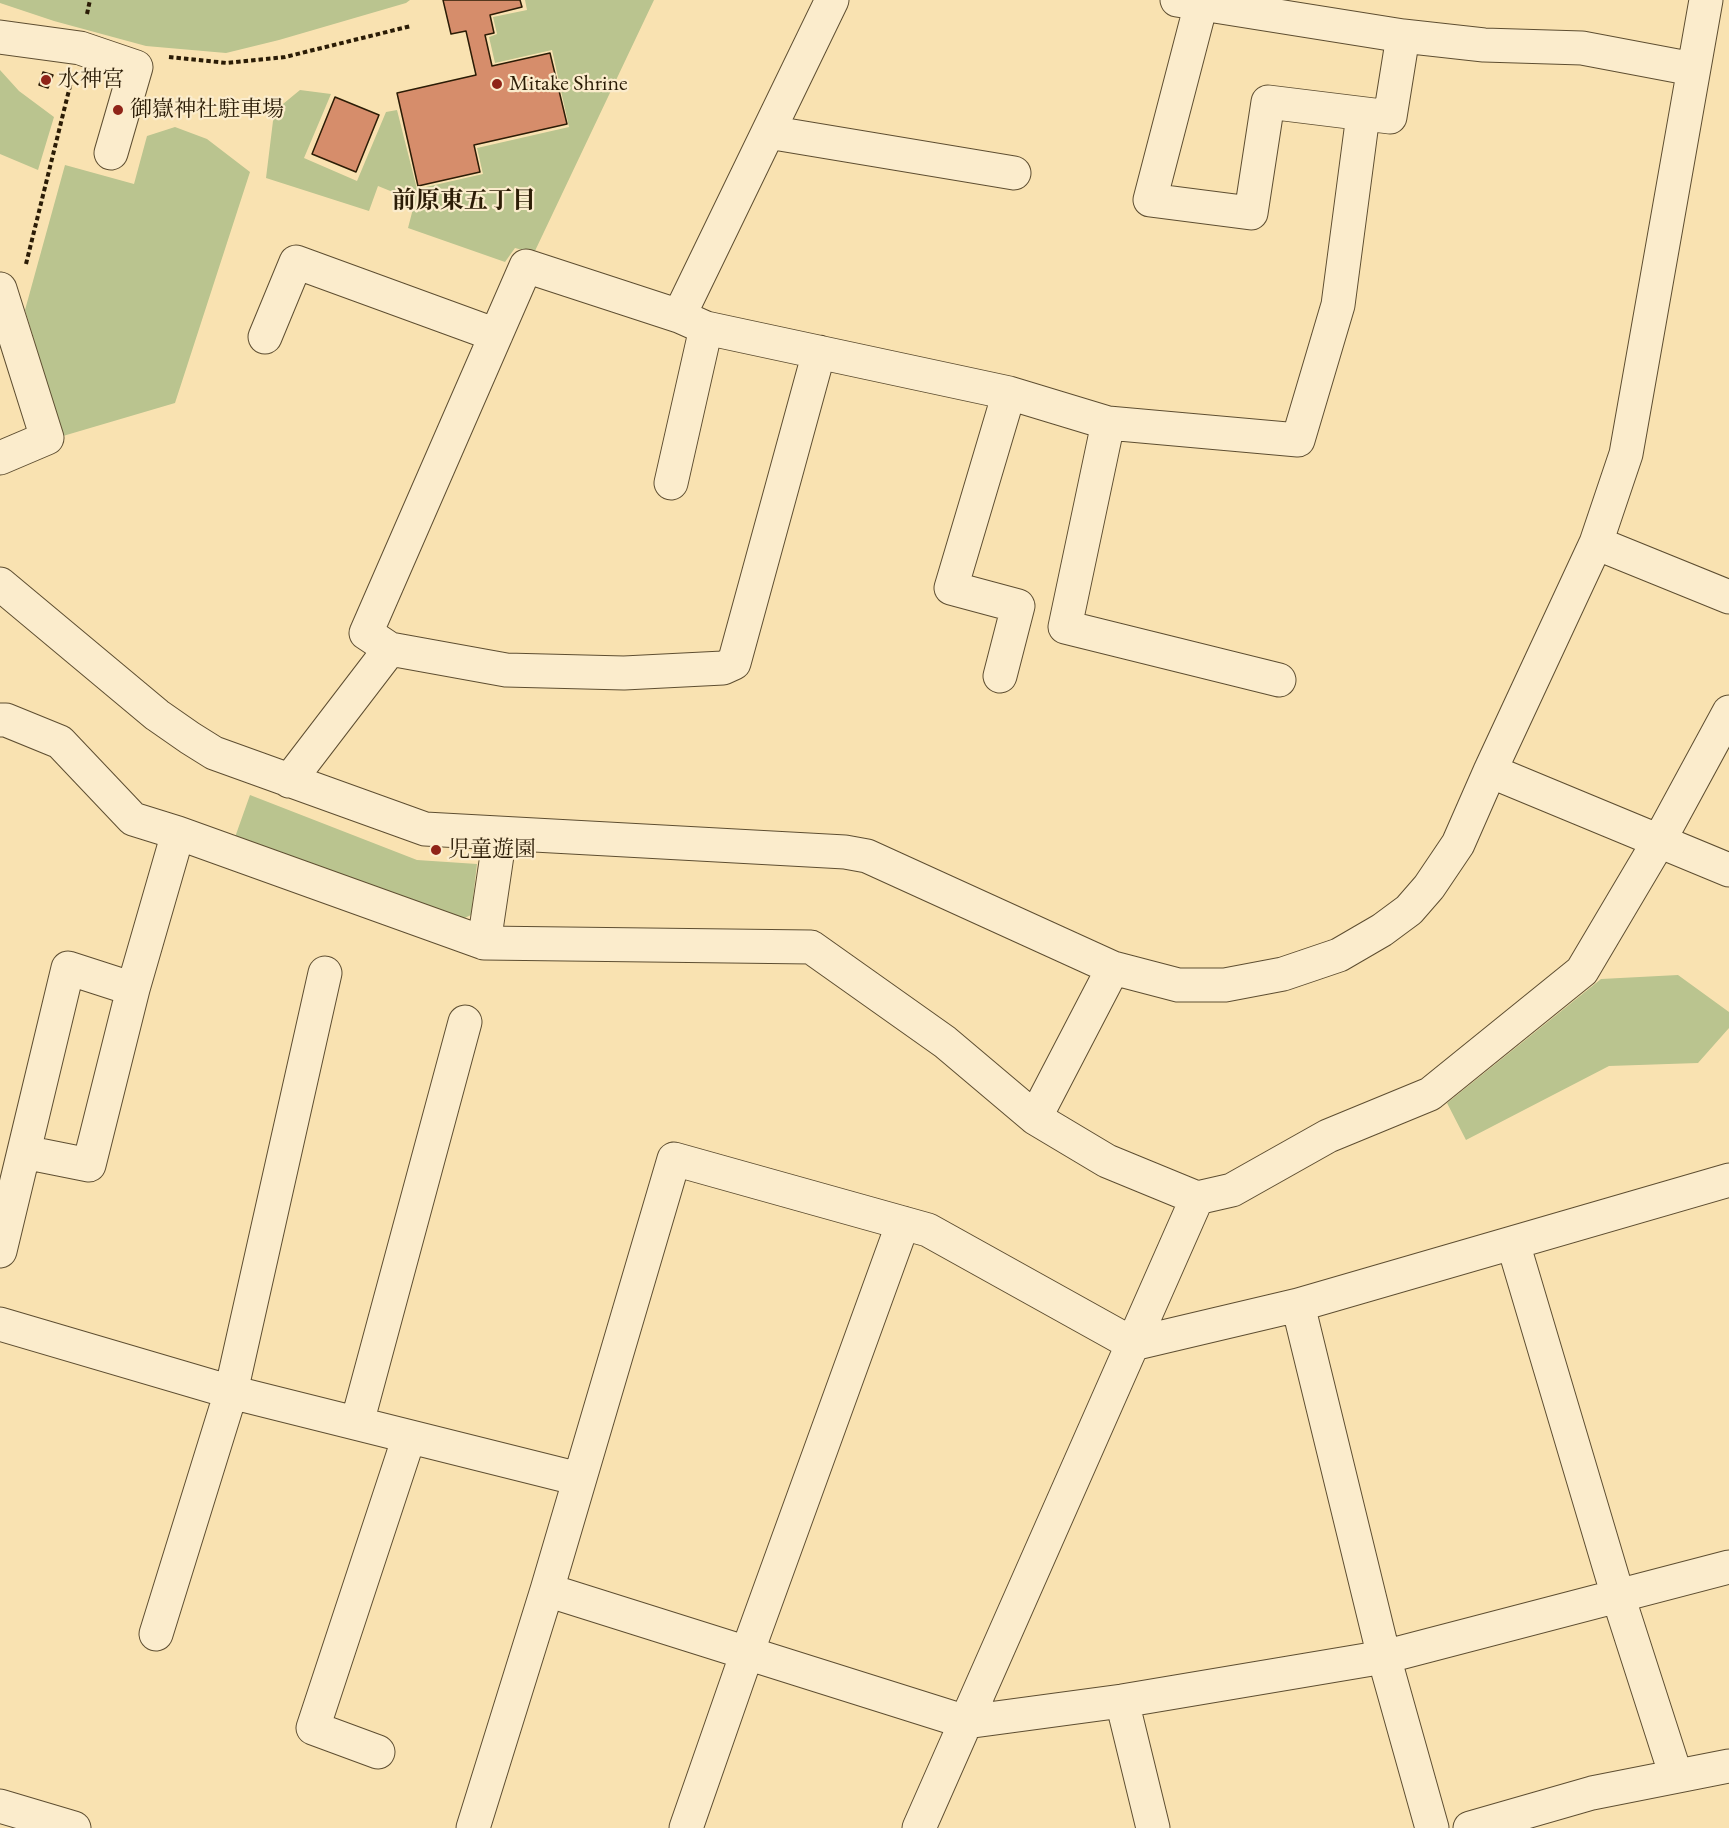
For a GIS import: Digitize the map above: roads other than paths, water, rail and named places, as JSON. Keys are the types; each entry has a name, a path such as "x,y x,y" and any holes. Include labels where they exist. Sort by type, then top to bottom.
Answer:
{"street":[{"path":"671,483 692,322 768,132 832,0"},
{"path":"0,584 157,715 214,753 425,829 500,835 844,852 867,856 1113,968 1178,985 1226,985 1283,974 1340,955 1382,930 1409,910 1429,887 1458,844 1596,543 1626,454 1706,0"},
{"path":"1403,36 1390,117 1268,102 1251,213 1150,200 1189,2 1298,9 1403,36 1484,45 1582,48 1694,69"},
{"path":"0,37 80,48 136,67 111,153"},
{"path":"819,352 734,663 723,668 624,673 506,670 390,649 366,633 526,266 692,322 1009,393 1108,423 1298,440 1338,305 1363,115"},
{"path":"768,132 1014,173"},
{"path":"265,337 296,262 496,335"},
{"path":"0,289 47,438 0,458"},
{"path":"1000,676 1018,606 951,588 1009,393"},
{"path":"1108,423 1065,627 1279,680"},
{"path":"1596,543 1729,597"},
{"path":"290,781 390,649"},
{"path":"0,720 6,720 60,742 133,819 484,943 811,947 945,1042 1035,1118 1107,1161 1197,1198 1232,1190 1328,1136 1430,1094 1582,971 1659,841 1729,712"},
{"path":"1490,771 1729,870"},
{"path":"24,1152 89,1165 133,989 178,833"},
{"path":"484,943 500,835"},
{"path":"0,1251 68,968 133,989"},
{"path":"1035,1118 1113,968"},
{"path":"156,1634 231,1392 325,973"},
{"path":"357,1423 465,1022"},
{"path":"473,1828 547,1590 674,1159 928,1230 1133,1344 1298,1305 1729,1179"},
{"path":"919,1828 1197,1198"},
{"path":"686,1828 903,1223"},
{"path":"1513,1243 1618,1596 1676,1776"},
{"path":"1298,1305 1384,1657 1432,1828"},
{"path":"0,1324 231,1392 579,1479"},
{"path":"378,1752 313,1728 409,1437"},
{"path":"547,1590 966,1722 1122,1701 1384,1657 1729,1568"},
{"path":"1122,1701 1153,1828"},
{"path":"1470,1828 1592,1792 1729,1766"},
{"path":"0,1806 73,1828"}],"place":[{"name":"水神宮","path":"46,80"},
{"name":"Mitake Shrine","path":"497,84"},
{"name":"御嶽神社駐車場","path":"118,110"},
{"name":"児童遊園","path":"436,850"}],"district":[{"name":"前原東五丁目","path":"464,201"}]}
